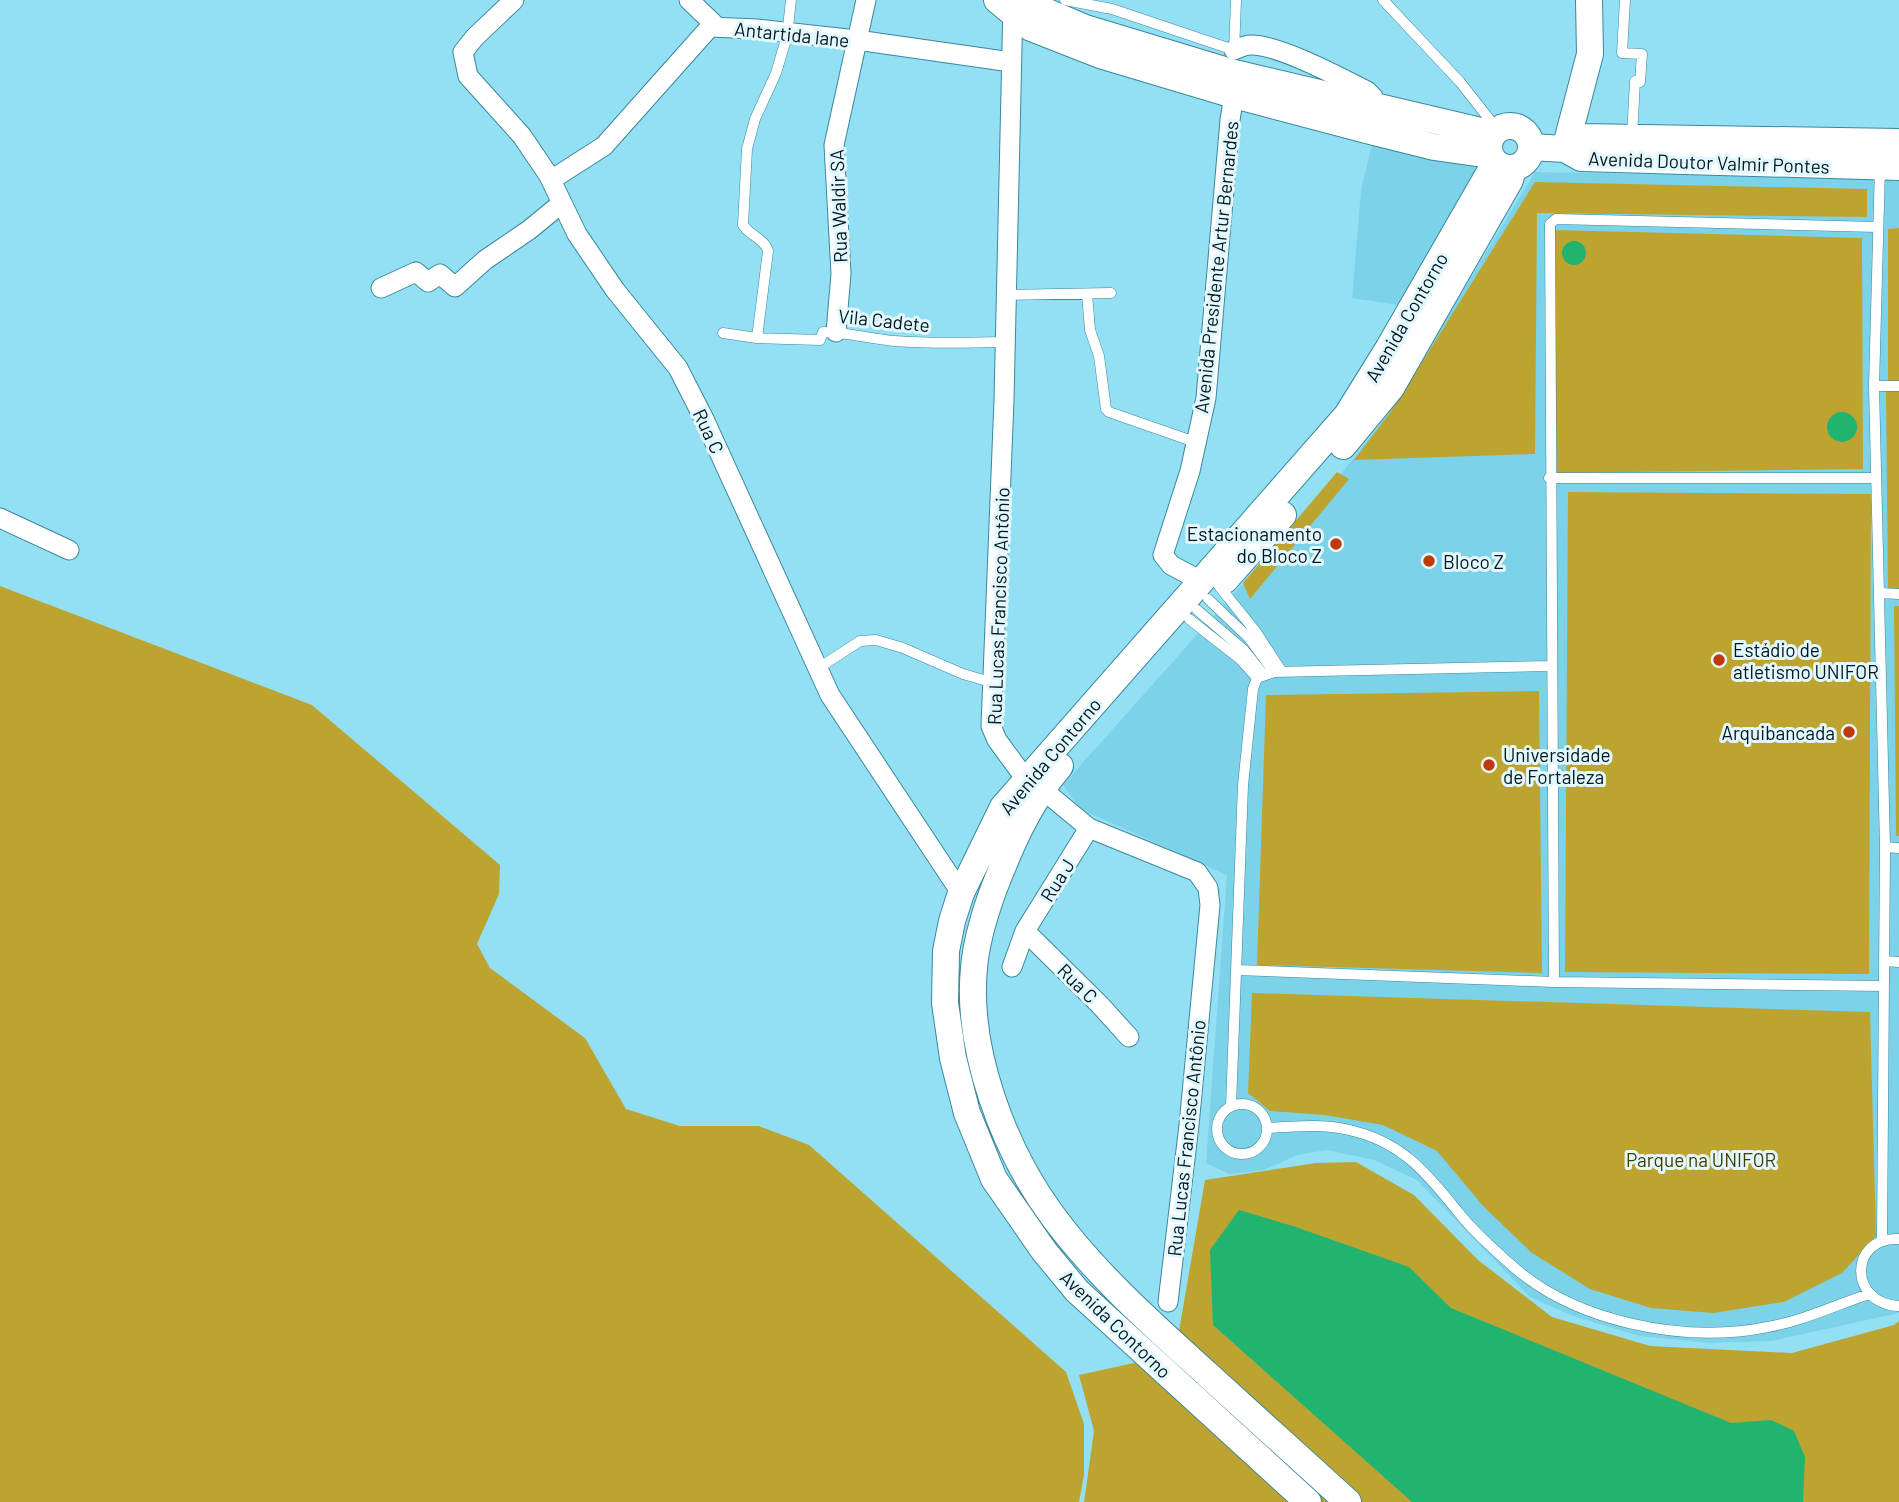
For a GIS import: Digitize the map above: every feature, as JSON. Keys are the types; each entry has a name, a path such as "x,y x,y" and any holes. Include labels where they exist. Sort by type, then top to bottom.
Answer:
{"street":[{"name":"Rua C","path":"514,0 463,52 468,76 522,136 551,180 577,233 615,290 678,368 830,695 961,893"},
{"path":"689,0 716,26"},
{"name":"Rua Waldir SA","path":"836,332 841,274 834,145 866,0"},
{"path":"1531,147 1565,149 1590,54 1589,0"},
{"path":"1008,2 1038,8 1085,28 1498,150 1522,165 1529,158 1530,139 1525,131 1516,126 1506,126 1498,150"},
{"name":"Rua Lucas Francisco Antônio","path":"1008,2 1011,62 1005,342 991,726 997,740 1019,771 1089,828 1197,872 1210,895 1189,1125 1168,1302"},
{"name":"Antartida lane","path":"551,180 604,146 710,27 857,40 1011,62"},
{"path":"1234,73 1250,45 1258,46 1316,65 1367,91 1376,105"},
{"name":"Avenida Presidente Artur Bernardes","path":"1203,599 1163,555 1181,505 1206,398 1234,73"},
{"name":"Avenida Doutor Valmir Pontes","path":"1580,137 1632,137 1890,155 1581,158 1565,149 1580,137"},
{"name":"Avenida Contorno","path":"1308,1502 1077,1291 1044,1251 995,1179 967,1113 953,1058 945,1003 946,951 961,893 1003,807 1034,783 1203,599 1250,554 1391,388 1510,180 1498,150"},
{"path":"381,288 416,272 428,282 440,274 455,287 485,260 562,203"},
{"path":"0,519 69,550"},
{"name":"Avenida Contorno","path":"1203,599 1034,783 979,934 974,968 974,1013 987,1083 1015,1154 1053,1217 1127,1301 1348,1502"},
{"name":"Rua J","path":"1012,967 1025,932 1089,828"},
{"name":"Rua C","path":"1025,932 1129,1037"}],"lane":[{"path":"757,338 768,251 766,245 743,226 747,149 755,119 776,73 787,33 791,0"},
{"path":"1065,0 1112,9 1234,73"},
{"name":"Avenida Presidente Artur Bernardes","path":"1234,73 1236,0"},
{"path":"1383,0 1460,82 1498,150"},
{"path":"1625,0 1622,53 1642,54 1640,82 1635,81 1632,137"},
{"path":"1882,1241 1885,847 1874,386 1877,227 1890,155"},
{"path":"1554,982 1549,224 1556,219 1877,227"},
{"path":"1006,295 1111,293"},
{"path":"1087,294 1090,330 1099,356 1106,409 1134,422 1195,442"},
{"name":"Vila Cadete","path":"723,333 757,338 820,340 823,332 836,332 892,341 1005,342"},
{"path":"1874,386 1899,386"},
{"path":"1549,478 1876,478"},
{"path":"1879,593 1899,594"},
{"path":"1203,599 1240,659 1269,674 1552,666"},
{"path":"1203,599 1249,638 1269,674"},
{"path":"1203,599 1256,632 1269,674"},
{"path":"817,669 860,641 876,640 903,648 963,674 994,683"},
{"path":"1231,1106 1243,785 1253,689 1269,674"},
{"path":"1885,847 1899,848"},
{"path":"1884,961 1899,962"},
{"path":"1237,971 1554,982 1884,986"},
{"path":"1240,1104 1255,1108 1261,1113 1267,1128 1263,1143 1257,1149 1242,1154 1227,1149 1220,1143 1217,1126 1224,1111 1231,1106 1240,1104"},
{"path":"1267,1128 1305,1126 1354,1131 1388,1144 1432,1178 1460,1214 1510,1265 1546,1290 1595,1314 1627,1323 1678,1330 1740,1332 1771,1327 1869,1294"},
{"path":"1899,1239 1882,1241 1865,1255 1861,1265 1861,1276 1869,1294 1879,1302 1899,1306"}],"shaded area":[{"path":"1375,132 1499,149 1419,308 1352,298 1361,190"},
{"name":"Universidade de Fortaleza","path":"1535,172 1899,179 1899,1313 1771,1341 1711,1343 1639,1336 1573,1316 1530,1297 1417,1180 1374,1160 1327,1150 1297,1155 1264,1170 1229,1174 1206,1163 1227,875 1080,809 1063,785 1235,592 1307,517 1389,413"},
{"path":"1574,241 1585,248 1586,253 1579,264 1574,265 1563,258 1562,253 1569,242"},
{"path":"1842,412 1853,416 1857,427 1853,438 1842,442 1831,438 1827,427 1831,416"},
{"path":"1239,1210 1409,1267 1451,1308 1731,1423 1771,1420 1794,1431 1805,1457 1803,1502 1412,1502 1213,1325 1210,1250"}],"green space":[{"path":"1535,182 1867,189 1867,217 1537,213 1535,454 1354,460 1392,410"},
{"path":"1899,228 1899,381 1888,382 1888,229"},
{"path":"1554,230 1862,238 1863,469 1554,473"},
{"path":"1899,390 1899,590 1888,590 1886,391"},
{"path":"1337,472 1349,479 1250,599 1243,583"},
{"name":"Estádio de atletismo UNIFOR","path":"1568,492 1871,494 1869,974 1565,972"},
{"path":"0,586 312,705 500,865 499,894 477,944 490,968 585,1038 626,1109 680,1126 759,1126 809,1145 1066,1372 1084,1424 1084,1475 1079,1502 0,1502"},
{"path":"1894,606 1899,606 1899,836 1896,836"},
{"path":"1539,691 1542,973 1257,965 1266,695"},
{"name":"Parque na UNIFOR","path":"1252,993 1870,1012 1876,1236 1842,1273 1784,1302 1713,1313 1651,1308 1590,1289 1532,1253 1483,1206 1437,1151 1383,1125 1325,1115 1270,1111 1248,1093"},
{"path":"1356,1162 1414,1195 1478,1260 1552,1317 1650,1346 1792,1353 1894,1325 1899,1321 1899,1502 1084,1502 1094,1431 1079,1375 1175,1354 1205,1180 1316,1163"}],"place":[{"name":"Estacionamento do Bloco Z","path":"1336,544"},
{"name":"Bloco Z","path":"1429,561"},
{"name":"Estádio de atletismo UNIFOR","path":"1719,660"},
{"name":"Arquibancada","path":"1849,732"},
{"name":"Universidade de Fortaleza","path":"1489,765"}]}
